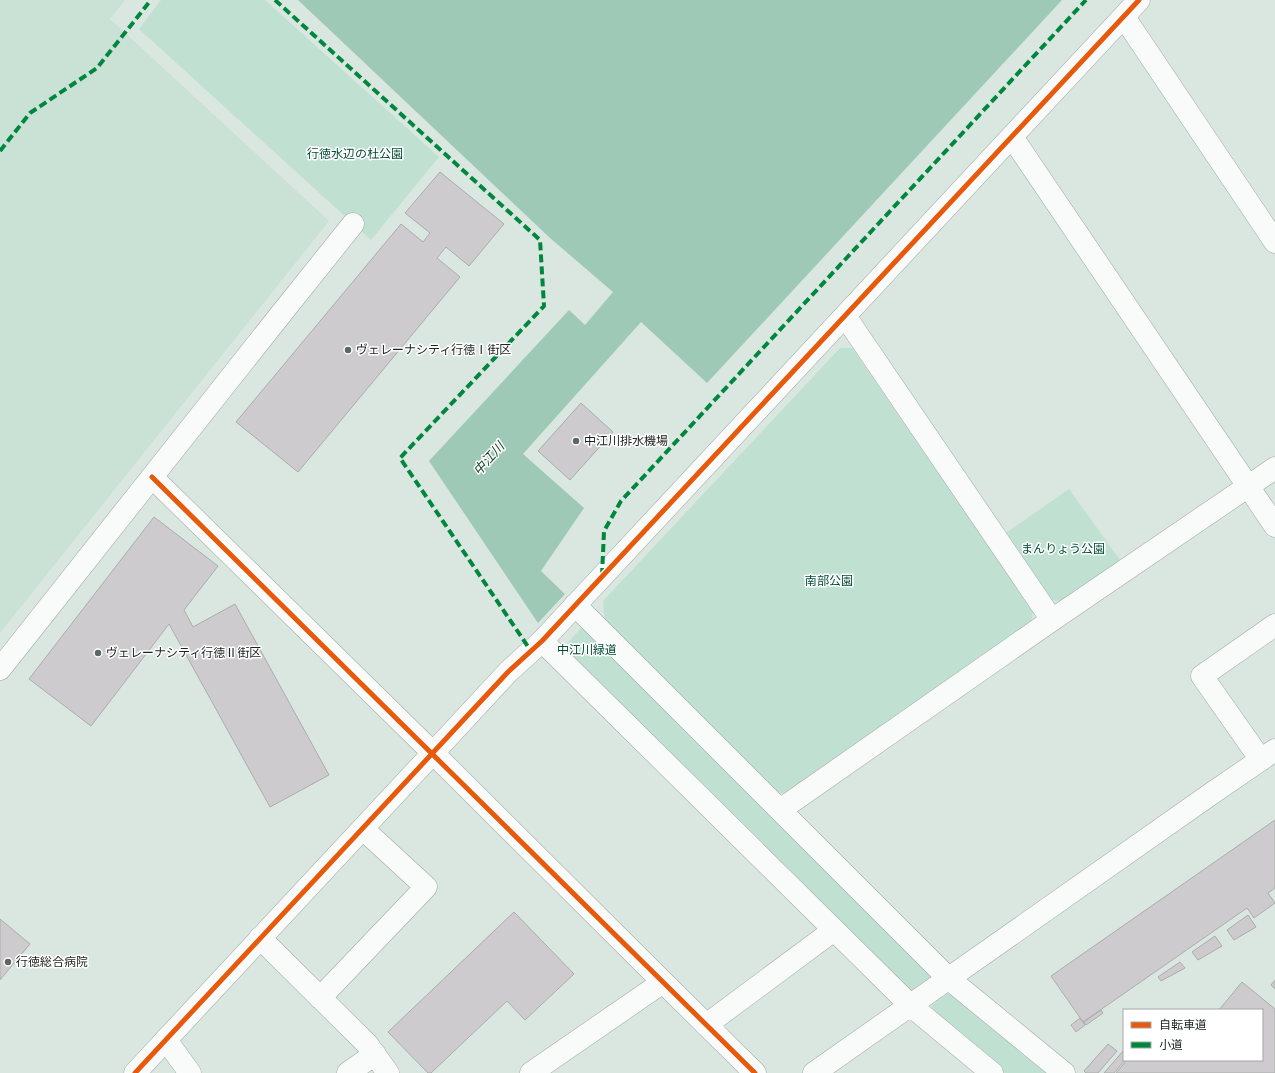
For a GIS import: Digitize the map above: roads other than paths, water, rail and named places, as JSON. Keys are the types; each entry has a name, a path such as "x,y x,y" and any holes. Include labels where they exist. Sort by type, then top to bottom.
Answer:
{"street":[{"path":"135,1073 508,672 542,641 1139,0"},
{"path":"1124,17 1275,242"},
{"path":"1012,137 1275,526"},
{"path":"0,670 353,224"},
{"path":"845,316 1052,620"},
{"path":"780,810 1052,620 1275,468"},
{"path":"152,477 433,753 755,1073"},
{"path":"575,605 948,978 1064,1073"},
{"path":"814,1073 1268,755 1202,676 1275,625"},
{"path":"542,641 910,1005 992,1073"},
{"path":"320,998 426,887 362,829"},
{"path":"706,1025 834,930"},
{"path":"260,938 367,1044 388,1073"},
{"path":"531,1073 663,982"},
{"path":"166,1040 190,1073"},
{"path":"348,1073 375,1054"}],"water":[{"name":"中江川","path":"298,0 1062,0 707,383 641,322 523,454 584,508 541,571 565,594 538,623 429,461 569,310 585,325 613,292 550,238"}],"place":[{"name":"ヴェレーナシティ行徳Ⅰ街区","path":"348,350"},
{"name":"中江川排水機場","path":"576,441"},
{"name":"ヴェレーナシティ行徳Ⅱ街区","path":"98,653"},
{"name":"行徳総合病院","path":"8,962"}],"park label":[{"name":"行徳水辺の杜公園","path":"355,154"},
{"name":"まんりょう公園","path":"1063,549"},
{"name":"南部公園","path":"829,581"},
{"name":"中江川緑道","path":"587,650"}]}
